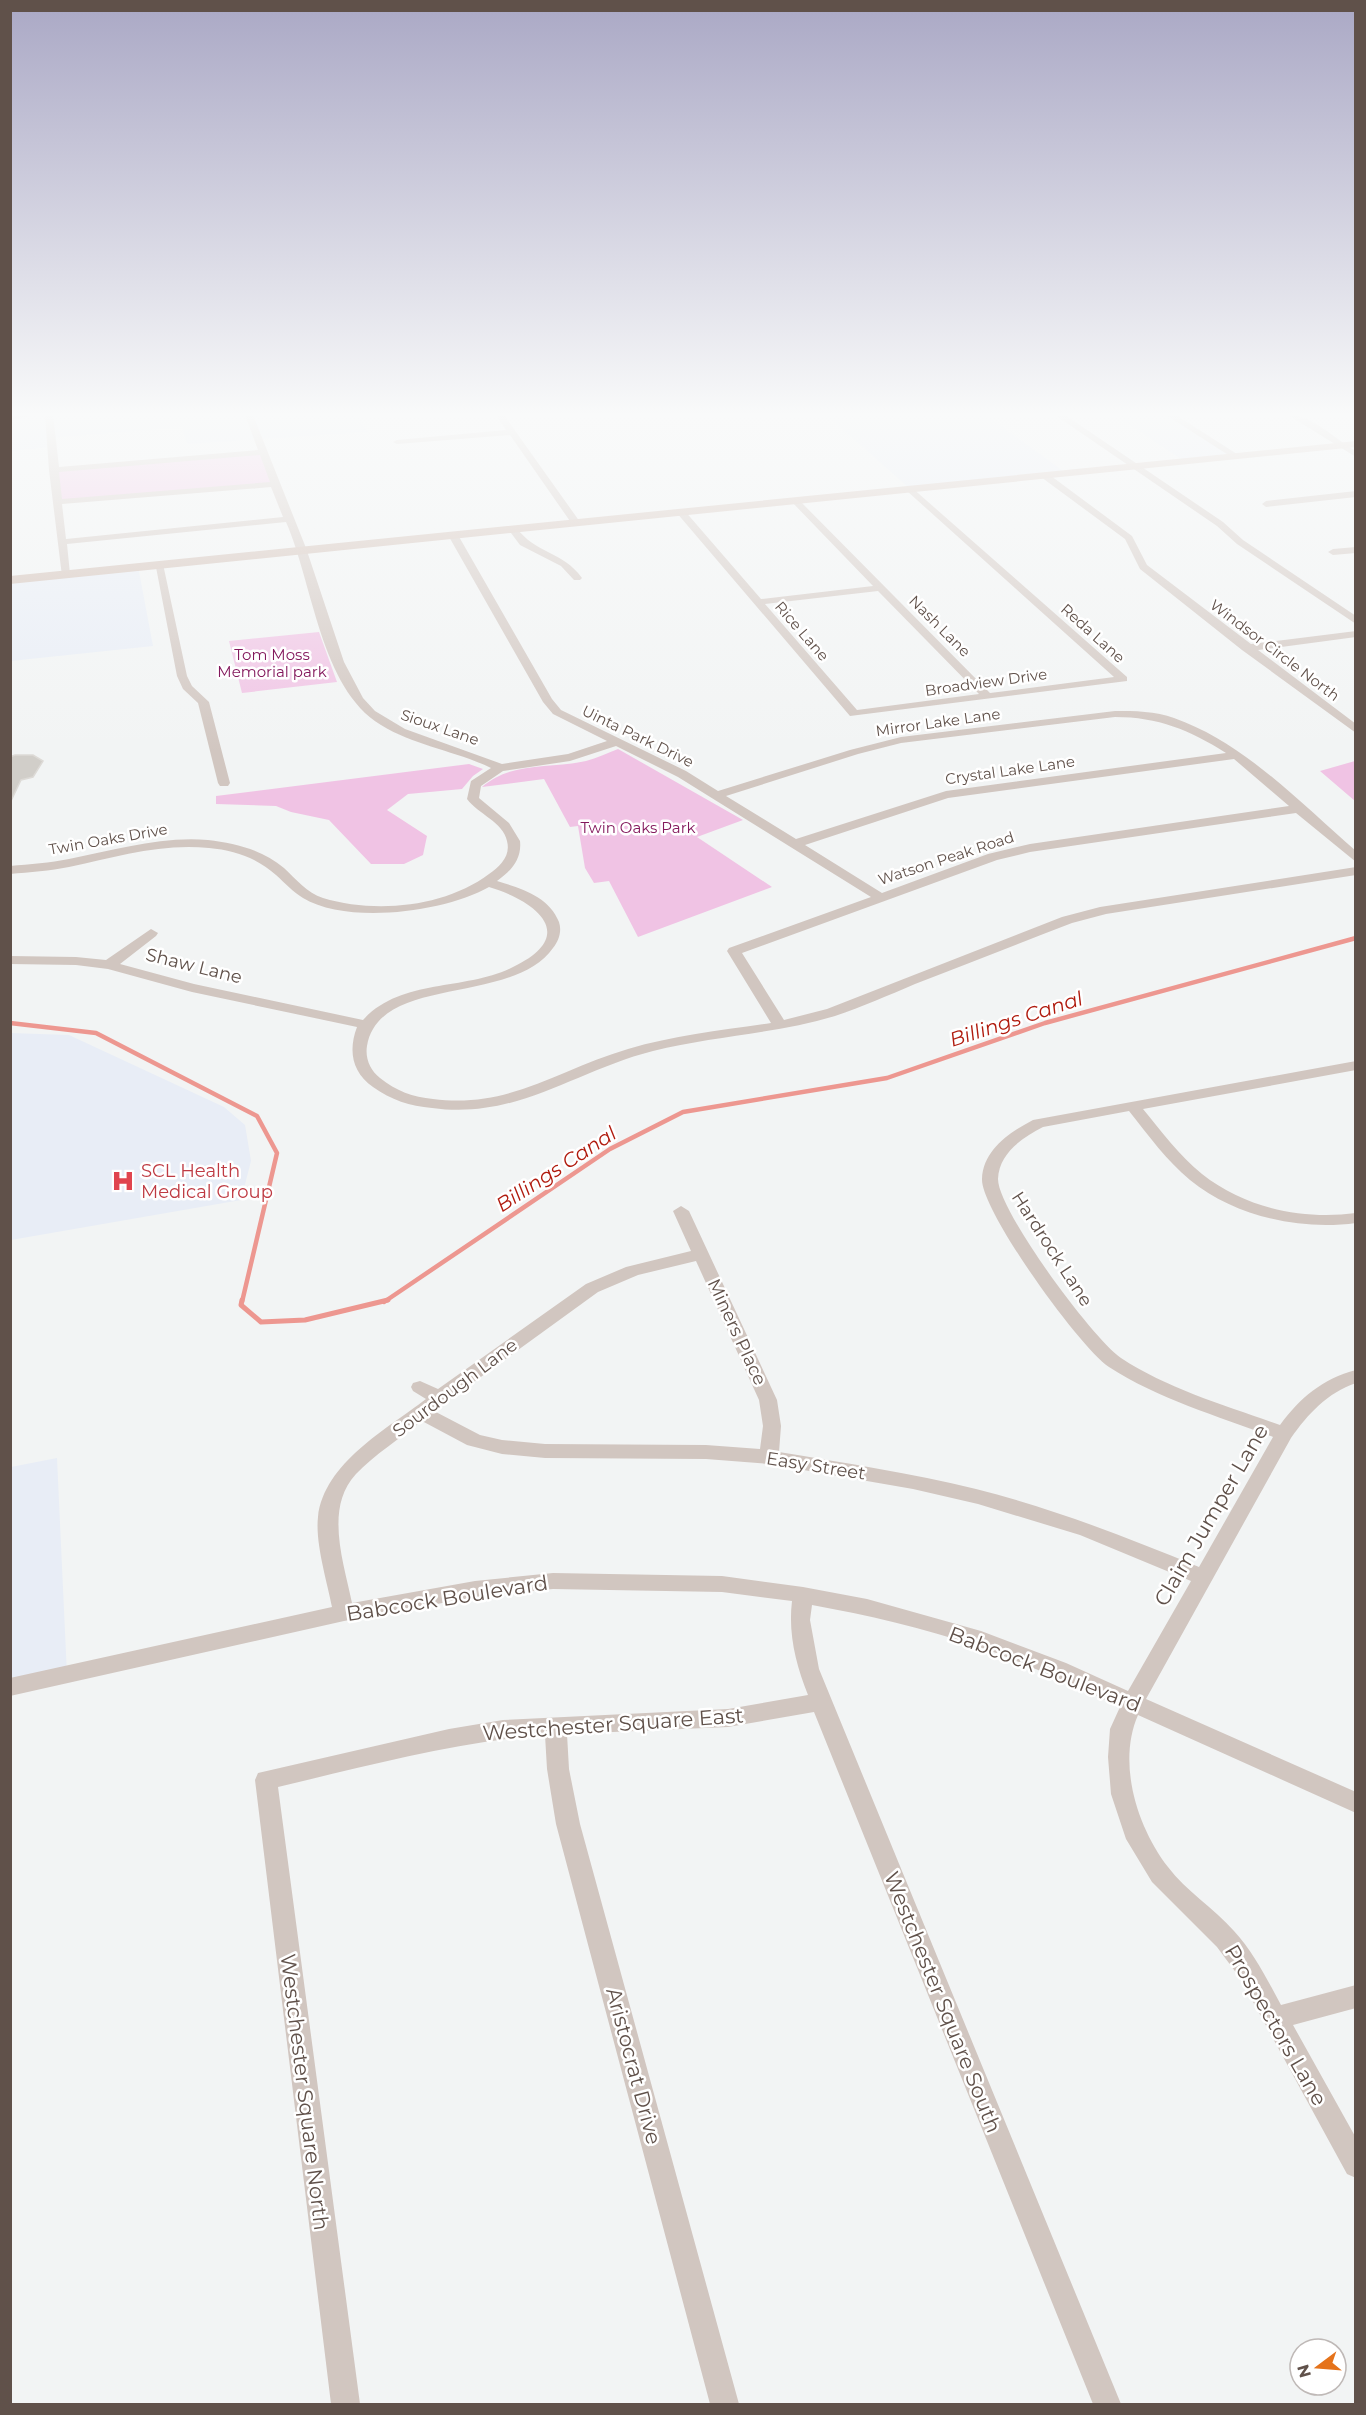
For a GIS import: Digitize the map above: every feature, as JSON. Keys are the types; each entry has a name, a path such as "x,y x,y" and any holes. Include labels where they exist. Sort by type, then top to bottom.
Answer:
{"main road":[{"path":"10,580 525,528"}],"street":[{"path":"61,528 65,574"},
{"path":"63,542 203,528"},
{"name":"Sioux Lane","path":"292,528 317,593 328,635 349,686 359,701 371,713 392,727 419,739 478,756 500,768"},
{"name":"Rice Lane","path":"694,528 854,714"},
{"name":"Nash Lane","path":"821,528 988,697"},
{"name":"Reda Lane","path":"953,528 1123,679"},
{"name":"Windsor Circle North","path":"1115,528 1129,538 1143,567 1356,730"},
{"path":"1224,528 1240,542 1356,621"},
{"path":"513,529 523,543 570,566 577,578"},
{"name":"Uinta Park Drive","path":"453,535 547,700 557,712 682,774 880,897"},
{"path":"1333,552 1356,550"},
{"path":"158,564 182,676 187,687 203,702 224,783"},
{"path":"757,602 881,588"},
{"path":"1246,648 1356,634"},
{"name":"Broadview Drive","path":"854,714 1123,679"},
{"name":"Mirror Lake Lane","path":"717,795 845,754 901,740 1115,714 1135,714 1170,720 1195,729 1236,755 1356,858"},
{"name":"Twin Oaks Drive","path":"10,870 70,862 126,850 190,843 236,850 252,855 273,866 300,891 321,901 387,908 425,905 464,896 489,883 509,865 514,850 512,836 502,824 480,809 472,799 475,784 500,768 570,757 616,742"},
{"name":"Crystal Lake Lane","path":"795,844 946,795 1236,755"},
{"name":"Watson Peak Road","path":"780,1026 734,951 993,857 1030,848 1297,809"},
{"path":"489,883 514,890 545,908 553,925 551,942 537,959 515,972 490,980 436,989 400,1000 366,1024 359,1044 360,1063 371,1079 398,1097 445,1107 488,1106 524,1097 598,1063 634,1052 679,1041 780,1026 832,1012 1066,920 1104,910 1356,871"},
{"path":"109,965 151,933"},
{"name":"Shaw Lane","path":"10,960 76,961 109,965 192,988 366,1024"},
{"name":"Hardrock Lane","path":"1284,1434 1157,1386 1109,1359 1077,1323 1001,1213 990,1183 997,1155 1016,1134 1039,1123 1356,1065"},
{"path":"1133,1106 1177,1160 1198,1181 1253,1215 1298,1219 1356,1218"},
{"name":"Miners Place","path":"681,1211 768,1400 772,1426 769,1457"},
{"name":"Sourdough Lane","path":"344,1613 332,1554 328,1518 334,1493 349,1469 420,1412 592,1288 615,1275 647,1264 701,1255"},
{"name":"Claim Jumper Lane","path":"1133,1702 1284,1434 1304,1406 1339,1381 1356,1376"},
{"path":"420,1387 439,1398"},
{"name":"Easy Street","path":"420,1412 474,1440 502,1447 544,1451 706,1452 769,1457 913,1482 978,1497 1087,1530 1203,1577"},
{"name":"Babcock Boulevard","path":"10,1687 344,1613 475,1590 553,1581 722,1584 803,1595 867,1607 981,1639 1058,1669 1356,1803"},
{"name":"Westchester Square South","path":"803,1595 800,1620 802,1643 808,1669 820,1702 1107,2404"},
{"name":"Westchester Square East","path":"266,1780 449,1738 504,1729 728,1718 820,1702"},
{"name":"Prospectors Lane","path":"1133,1702 1121,1730 1119,1758 1122,1794 1134,1832 1160,1875 1226,1939 1249,1970 1356,2165"},
{"name":"Aristocrat Drive","path":"556,1725 558,1769 568,1824 725,2404"},
{"name":"Westchester Square North","path":"266,1780 345,2404"},
{"path":"1276,2018 1356,1996"}],"shaded area":[{"path":"138,566 153,646 11,661 11,579"},
{"path":"10,1033 69,1035 224,1107 245,1125 251,1161 241,1200 11,1240"},
{"path":"57,1458 67,1675 11,1687 11,1467"}],"green space":[{"name":"Tom Moss Memorial park","path":"319,632 337,682 242,693 229,641"},
{"name":"Twin Oaks Park","path":"618,749 743,820 697,837 772,887 638,937 609,881 594,883 585,868 578,826 570,827 544,779 482,787 506,773 519,769 586,761"},
{"path":"1356,761 1355,801 1320,771"},
{"path":"469,764 483,769 473,776 462,789 408,794 387,810 427,836 423,855 404,864 371,864 329,820 291,812 276,806 216,804 216,796"}],"building":[{"path":"33,755 43,761 33,777 21,780 10,803 10,757"}],"waterway":[{"name":"Billings Canal","path":"386,1300 610,1149 683,1112 887,1078 1045,1023 1356,938"},
{"name":"Billings Canal","path":"10,1023 96,1033 257,1116 277,1153 242,1302"},
{"name":"Billings Canal","path":"242,1300 241,1305 261,1322 305,1320 386,1300"}],"place":[{"name":"SCL Health Medical Group","path":"123,1181"}]}
